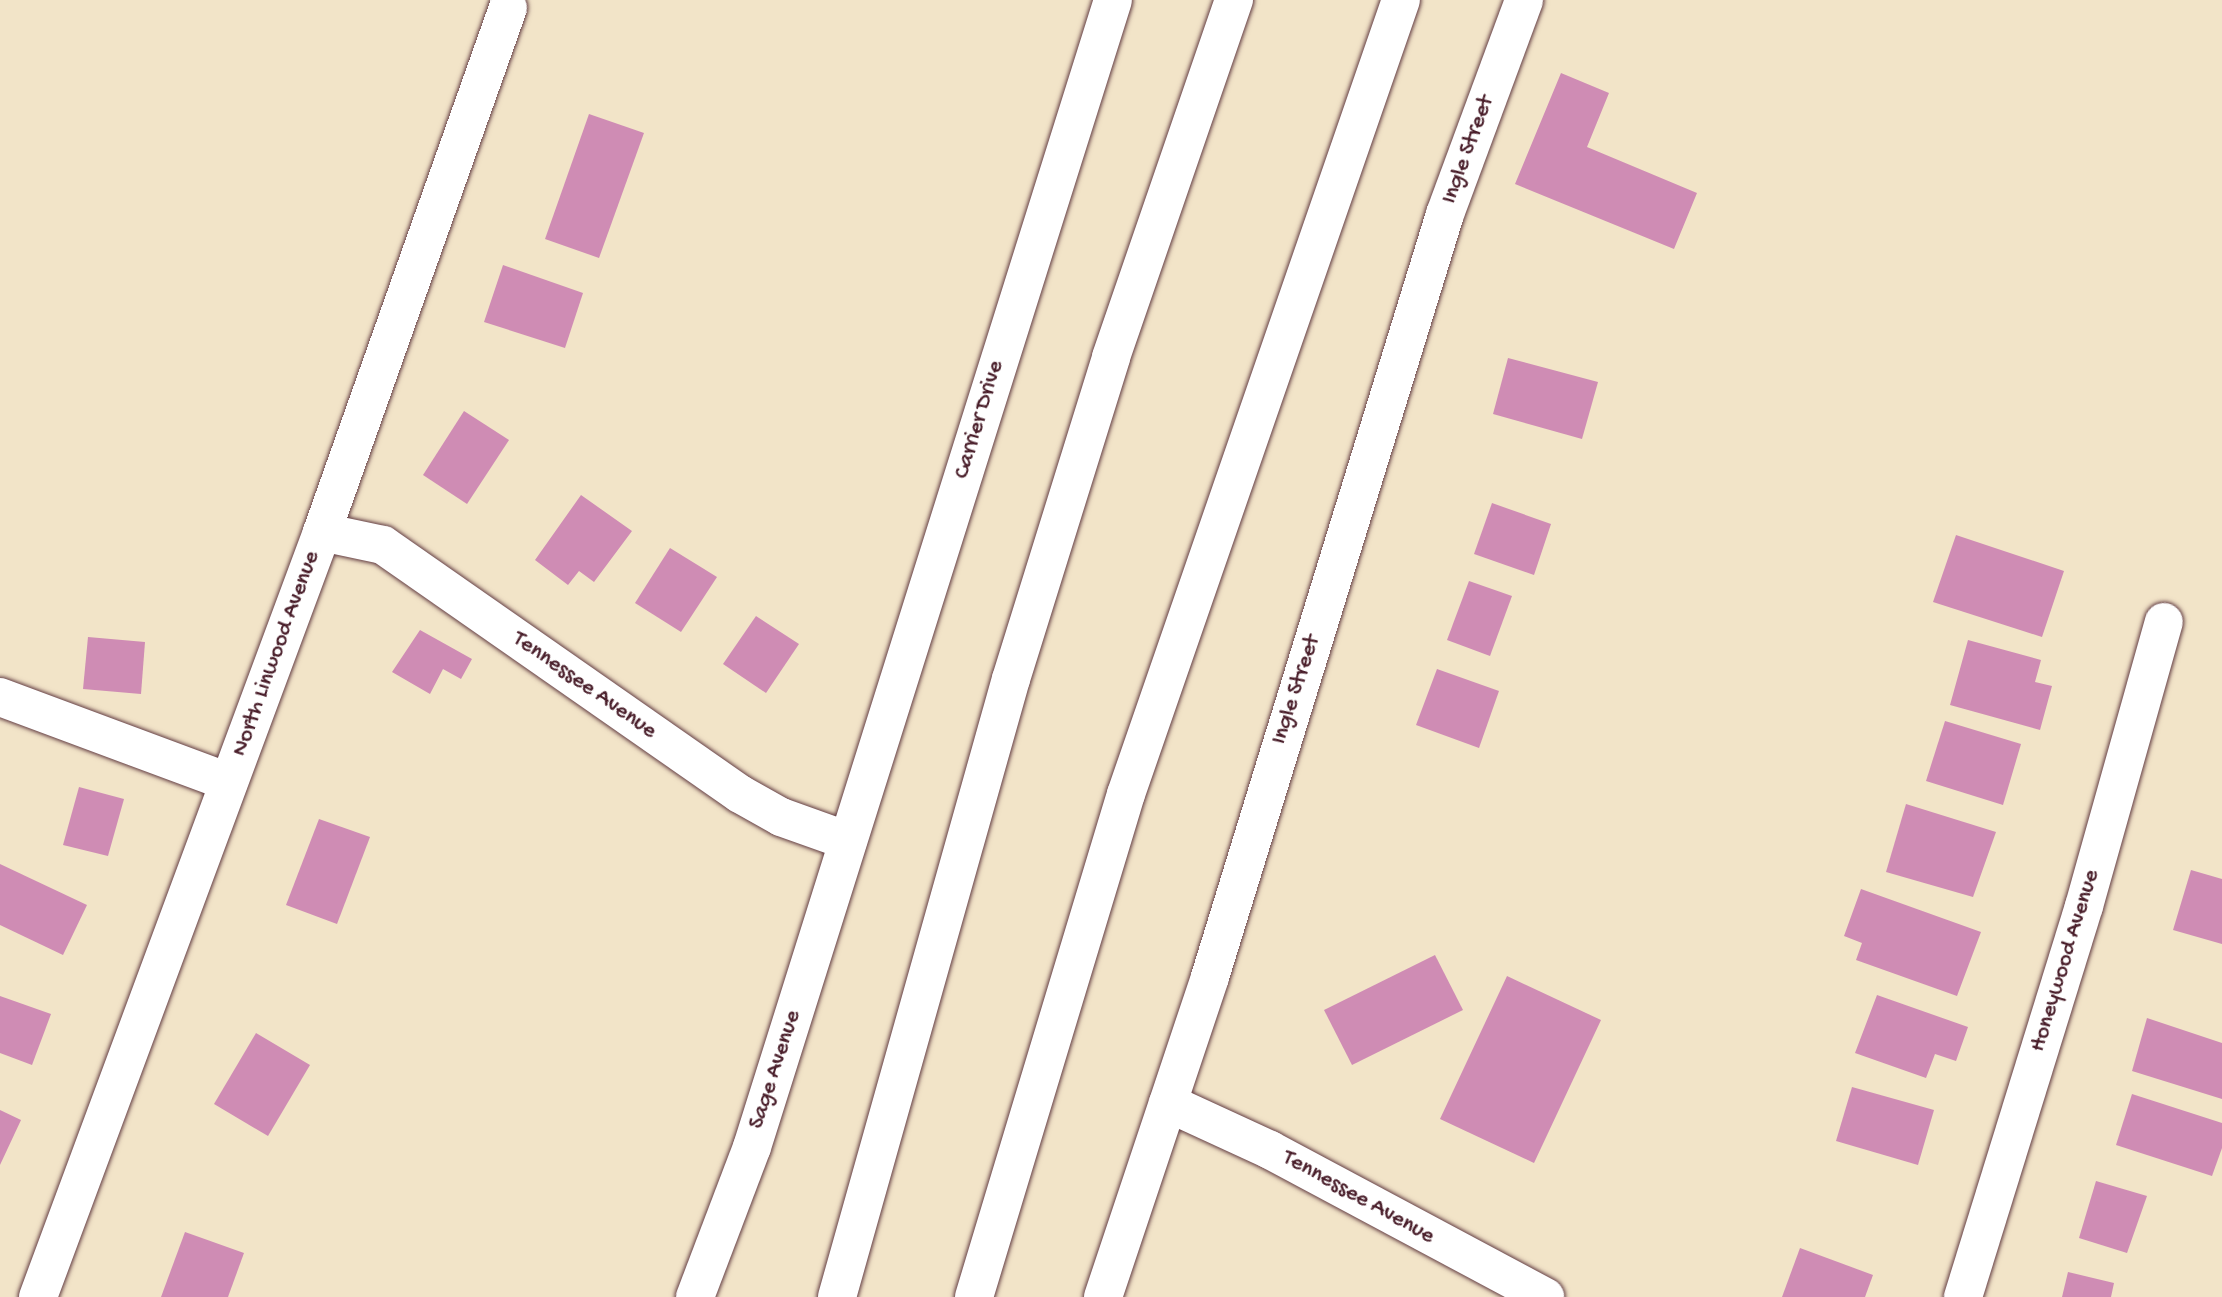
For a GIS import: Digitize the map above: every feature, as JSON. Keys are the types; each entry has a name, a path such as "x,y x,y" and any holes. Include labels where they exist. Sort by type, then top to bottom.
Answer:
{"main road":[{"name":"Carrier Drive","path":"848,841 1113,0"},
{"path":"837,1297 1019,653 1111,357 1234,0"},
{"path":"974,1297 1126,794 1401,0"},
{"name":"Ingle Street","path":"1104,1297 1168,1103 1446,214 1524,0"},
{"name":"North Linwood Avenue","path":"38,1297 322,532 508,8"},
{"name":"Tennessee Avenue","path":"322,532 383,545 740,794 781,817 848,841"},
{"name":"Honeywood Avenue","path":"1963,1297 2084,906 2164,622"},
{"path":"0,697 229,782"},
{"name":"Sage Avenue","path":"695,1297 752,1147 848,841"},
{"name":"Tennessee Avenue","path":"1168,1103 1270,1150 1545,1297"}],"building":[{"path":"1561,73 1609,93 1587,147 1697,193 1674,249 1515,184"},
{"path":"589,114 644,133 599,258 545,239"},
{"path":"503,265 583,293 565,348 484,322"},
{"path":"1508,358 1598,382 1582,439 1493,414"},
{"path":"464,411 509,440 467,504 423,475"},
{"path":"581,495 632,531 594,582 579,571 568,585 535,560"},
{"path":"1492,503 1551,524 1534,575 1474,554"},
{"path":"1956,535 2064,571 2042,637 1933,602"},
{"path":"670,548 717,577 681,632 635,603"},
{"path":"1469,581 1512,596 1490,656 1447,640"},
{"path":"756,616 799,644 766,693 723,664"},
{"path":"420,630 472,659 461,679 443,669 430,694 392,672"},
{"path":"88,637 145,642 141,694 83,689"},
{"path":"1968,640 2041,660 2035,682 2052,686 2040,730 1950,705"},
{"path":"1437,669 1499,691 1479,748 1416,725"},
{"path":"1945,721 2021,744 2003,805 1926,781"},
{"path":"79,787 124,799 108,856 63,845"},
{"path":"1906,804 1996,832 1973,897 1886,872"},
{"path":"319,819 370,837 337,924 286,905"},
{"path":"0,864 87,905 63,955 0,925"},
{"path":"2191,870 2222,879 2222,944 2173,930"},
{"path":"1861,889 1981,932 1957,996 1856,960 1862,943 1844,936"},
{"path":"1435,955 1463,1010 1352,1065 1324,1010"},
{"path":"1507,976 1601,1020 1534,1163 1440,1119"},
{"path":"1877,995 1968,1027 1956,1061 1935,1054 1926,1078 1855,1053"},
{"path":"0,996 51,1014 32,1065 0,1053"},
{"path":"2147,1018 2222,1043 2222,1099 2132,1071"},
{"path":"256,1033 310,1065 268,1136 214,1104"},
{"path":"1852,1087 1934,1110 1918,1165 1836,1141"},
{"path":"2132,1094 2222,1123 2222,1148 2212,1176 2116,1145"},
{"path":"0,1110 21,1120 0,1165"},
{"path":"2096,1181 2147,1196 2127,1253 2079,1238"},
{"path":"185,1232 244,1253 228,1297 161,1297"},
{"path":"1800,1248 1873,1275 1865,1297 1782,1297"},
{"path":"2068,1272 2114,1283 2111,1297 2062,1297"}]}
